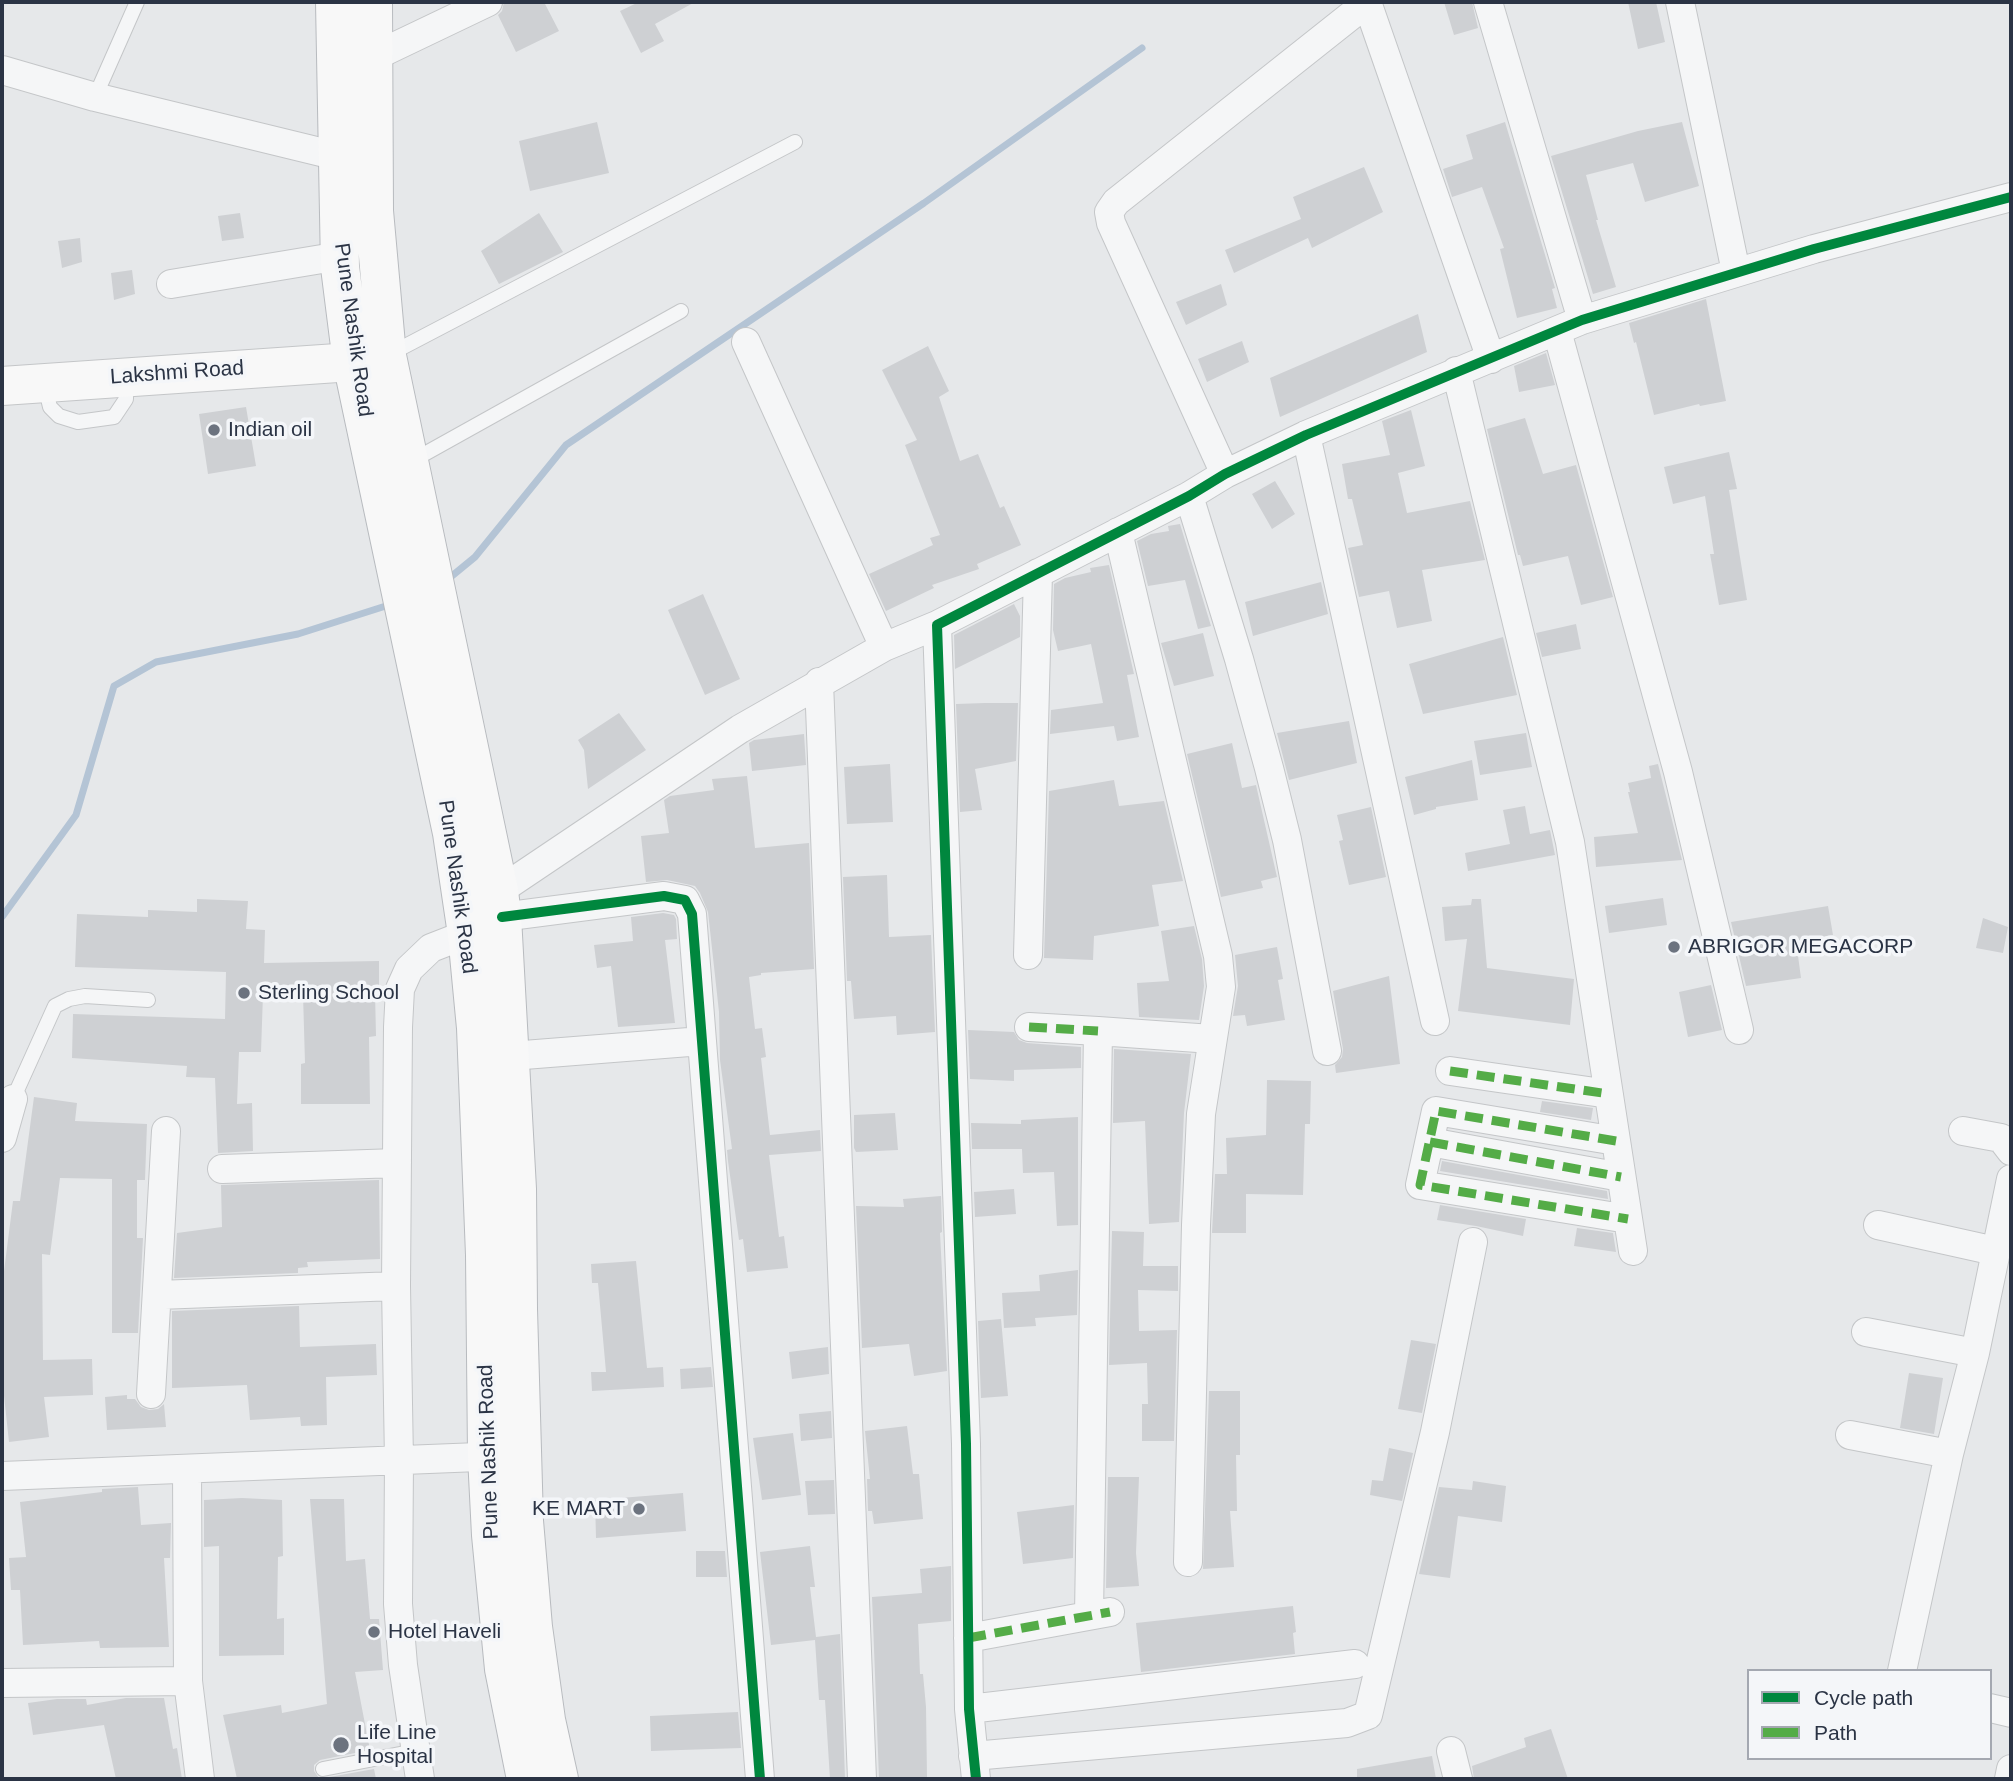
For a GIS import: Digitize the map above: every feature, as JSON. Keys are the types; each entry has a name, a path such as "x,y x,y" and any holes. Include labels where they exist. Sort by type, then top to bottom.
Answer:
{"main road":[{"name":"Pune Nashik Road","path":"335,2 340,256 370,359 409,463 500,904 517,1189 496,1604 504,1669 526,1779"},
{"name":"Pune Nashik Road","path":"373,2 374,211 370,359 467,934 476,1028 485,1255 504,1456 546,1720 559,1779"},
{"name":"Lakshmi Road","path":"2,386 370,359"}],"street":[{"path":"373,57 488,2"},
{"path":"1225,474 1111,223 1109,212 1116,201 1367,2 1491,359"},
{"path":"1488,2 1739,1030"},
{"path":"1681,2 1736,272"},
{"path":"2,69 95,97 337,156"},
{"path":"500,904 740,729 819,682 884,648 937,625 1189,496 1225,474 1306,435 1569,325 1814,248 2011,197"},
{"path":"171,284 340,256"},
{"path":"746,342 884,648"},
{"path":"1456,371 1570,842 1633,1251"},
{"path":"1306,435 1434,1021"},
{"path":"1189,496 1240,659 1278,804 1308,942 1327,1051"},
{"path":"1118,532 1218,956 1221,987 1202,1114 1196,1225 1188,1562"},
{"path":"1028,955 1038,573"},
{"path":"937,625 965,1430 969,1709 974,1768 1347,1723 1368,1715 1435,1432 1473,1242"},
{"path":"819,682 862,1779"},
{"path":"500,904 664,896 685,900 692,914 760,1779"},
{"path":"421,1779 403,1665 398,1604 396,1286 400,989 409,970 430,948 467,934"},
{"path":"1029,1027 1212,1039"},
{"path":"968,1638 1099,1614 1098,1031"},
{"path":"511,1056 702,1041"},
{"path":"1450,1071 1609,1094"},
{"path":"2,1138 13,1099"},
{"path":"1616,1142 1436,1111 1420,1185 1628,1219"},
{"path":"151,1395 166,1131"},
{"path":"1963,1131 2001,1138 2011,1151"},
{"path":"1430,1142 1621,1177"},
{"path":"222,1169 397,1163"},
{"path":"1902,1669 1949,1454 1975,1353 2011,1179"},
{"path":"1878,1226 1995,1251"},
{"path":"158,1295 396,1286"},
{"path":"1866,1332 1975,1353"},
{"path":"1850,1435 1949,1454"},
{"path":"2,1476 504,1456"},
{"path":"187,1470 188,1681 200,1779"},
{"path":"969,1709 1355,1664"},
{"path":"2,1683 188,1681"},
{"path":"1992,1708 2011,1713"},
{"path":"1451,1751 1458,1779"},
{"path":"2009,1779 2011,1769"}],"lane":[{"path":"95,97 137,2"},
{"path":"370,359 795,142"},
{"path":"409,463 681,311"},
{"path":"13,1099 55,1006 69,999 85,996 148,1000"},
{"path":"323,1769 415,1751"}],"building":[{"path":"504,2 544,2 559,31 516,52 498,15"},
{"path":"639,2 695,2 655,24 664,41 641,53 620,11"},
{"path":"1444,2 1472,2 1478,28 1454,35"},
{"path":"1628,2 1656,2 1665,42 1638,49"},
{"path":"597,122 609,173 530,191 519,141"},
{"path":"1505,122 1555,288 1552,289 1557,308 1517,318 1500,249 1504,248 1482,187 1452,197 1443,169 1473,159 1466,135"},
{"path":"1682,122 1699,186 1645,202 1633,163 1586,175 1616,287 1593,294 1551,156 1638,131"},
{"path":"1364,167 1383,212 1312,248 1308,238 1234,273 1225,250 1301,219 1293,197"},
{"path":"240,213 244,238 222,241 218,216"},
{"path":"539,213 563,252 499,284 481,251"},
{"path":"80,238 82,262 62,268 58,241"},
{"path":"132,270 135,294 114,300 111,273"},
{"path":"1221,284 1227,305 1186,325 1176,302"},
{"path":"1706,299 1726,401 1699,404 1654,415 1629,323"},
{"path":"1418,314 1427,352 1280,417 1270,378"},
{"path":"1242,341 1249,362 1207,382 1198,359"},
{"path":"928,346 949,391 939,397 960,461 978,454 1000,508 1004,506 1021,545 977,564 979,569 932,585 934,588 886,611 869,574 933,545 930,538 940,535 905,445 917,440 882,370"},
{"path":"1546,353 1555,385 1519,392 1514,366"},
{"path":"246,407 256,466 208,474 199,414"},
{"path":"1411,410 1425,466 1398,473 1407,513 1470,501 1485,560 1422,570 1432,621 1397,628 1389,591 1359,597 1348,548 1363,545 1352,499 1348,499 1342,464 1390,455 1382,421"},
{"path":"1525,418 1543,474 1576,465 1613,597 1581,605 1568,556 1523,566 1487,429"},
{"path":"1729,452 1737,489 1729,490 1747,600 1719,605 1710,554 1714,554 1705,496 1673,504 1664,467"},
{"path":"1275,481 1295,514 1272,529 1252,494"},
{"path":"1180,524 1211,626 1198,629 1185,580 1148,586 1137,541 1151,534 1169,531 1168,526"},
{"path":"1109,565 1134,674 1127,675 1139,737 1117,741 1114,726 1050,734 1051,710 1103,703 1091,644 1058,651 1053,630 1054,584 1065,578 1091,572 1090,568"},
{"path":"1321,582 1328,614 1253,636 1245,602"},
{"path":"703,594 740,679 705,695 668,610"},
{"path":"1014,604 1020,616 1020,637 955,669 954,635"},
{"path":"1576,624 1581,649 1542,657 1536,633"},
{"path":"1203,633 1214,676 1174,686 1161,643"},
{"path":"1503,637 1517,695 1423,714 1409,664"},
{"path":"1018,703 1016,761 975,769 982,810 960,812 956,704"},
{"path":"619,713 646,750 588,789 584,750 578,740"},
{"path":"1349,721 1357,763 1289,780 1277,733"},
{"path":"1526,733 1532,767 1480,775 1474,741"},
{"path":"804,734 806,765 752,771 749,743 754,740"},
{"path":"1232,743 1242,788 1256,785 1277,877 1261,881 1263,888 1221,897 1187,754"},
{"path":"1472,760 1478,800 1436,807 1414,815 1405,777"},
{"path":"890,764 893,822 847,824 844,767"},
{"path":"1658,764 1682,860 1596,867 1594,837 1638,833 1628,783 1651,778 1649,766"},
{"path":"747,776 755,848 809,843 814,969 761,973 749,977 755,1029 762,1028 766,1057 761,1058 770,1135 820,1130 821,1151 769,1155 779,1237 784,1236 788,1268 747,1272 743,1239 739,1240 728,1161 727,1150 732,1149 720,1060 719,1012 708,912 695,886 667,880 646,882 641,836 669,833 664,800 670,796 714,790 712,779"},
{"path":"1114,780 1119,806 1164,801 1183,881 1152,885 1159,926 1094,936 1093,960 1044,958 1049,791"},
{"path":"1525,806 1530,834 1550,830 1555,855 1468,871 1465,853 1510,844 1503,810"},
{"path":"1371,807 1386,877 1349,885 1339,841 1343,840 1337,815"},
{"path":"887,875 889,937 931,935 935,1032 897,1035 896,1016 854,1019 851,981 847,981 843,877"},
{"path":"1663,898 1667,925 1609,933 1605,906"},
{"name":"Sterling School","path":"197,899 248,901 246,929 265,930 264,963 379,961 379,992 375,992 376,1036 369,1037 370,1104 301,1104 301,1064 305,1063 303,994 263,994 261,1052 239,1052 237,1104 252,1103 253,1151 218,1153 215,1078 186,1077 187,1066 72,1058 73,1014 225,1019 226,972 75,967 77,914 148,917 148,910 197,912"},
{"path":"1472,899 1481,899 1487,968 1574,979 1570,1025 1458,1011 1467,939 1445,941 1442,907 1471,905"},
{"path":"1828,906 1833,935 1796,941 1801,978 1746,986 1731,922"},
{"path":"663,913 674,915 676,919 677,939 665,940 675,1023 618,1027 611,966 597,968 594,945 633,941 631,917"},
{"path":"1983,918 2008,927 2003,953 1976,948"},
{"path":"1194,926 1202,959 1204,986 1199,1020 1139,1017 1137,983 1169,981 1161,931"},
{"path":"1277,947 1283,979 1278,980 1285,1020 1247,1026 1245,1015 1233,1016 1238,986 1235,955"},
{"path":"1389,976 1400,1064 1336,1073 1335,1065 1342,1057 1343,1049 1333,991"},
{"path":"1711,985 1722,1030 1688,1037 1679,992"},
{"path":"968,1030 1014,1032 1019,1040 1027,1043 1081,1047 1081,1068 1014,1070 1014,1081 970,1079"},
{"path":"1114,1049 1191,1054 1184,1113 1179,1222 1149,1224 1145,1121 1113,1123"},
{"path":"1267,1080 1311,1081 1310,1124 1305,1124 1303,1195 1246,1194 1246,1233 1212,1233 1215,1174 1227,1174 1226,1138 1266,1135"},
{"path":"34,1097 77,1103 75,1121 147,1124 145,1180 137,1180 137,1238 143,1238 138,1333 112,1333 112,1179 60,1178 50,1255 42,1254 43,1360 92,1359 93,1395 44,1397 49,1437 9,1442 2,1377 2,1271 13,1201 20,1201"},
{"path":"1542,1101 1593,1108 1591,1120 1540,1112"},
{"path":"895,1113 898,1150 856,1152 854,1115"},
{"path":"1078,1117 1078,1225 1057,1226 1054,1172 1023,1173 1022,1149 972,1149 971,1123 1021,1124 1021,1120"},
{"path":"1442,1161 1607,1191 1608,1199 1440,1171"},
{"path":"379,1180 380,1259 307,1262 308,1267 298,1268 298,1273 174,1278 177,1233 222,1227 221,1185"},
{"path":"1014,1189 1016,1214 975,1217 974,1192"},
{"path":"941,1196 940,1233 947,1371 914,1376 909,1344 862,1348 856,1206 904,1207 903,1199"},
{"path":"1440,1205 1526,1219 1523,1236 1437,1220"},
{"path":"1577,1228 1613,1233 1616,1252 1574,1246"},
{"path":"1112,1231 1144,1232 1143,1266 1178,1266 1178,1291 1138,1290 1139,1331 1177,1330 1174,1441 1142,1441 1142,1404 1148,1404 1147,1363 1109,1365"},
{"path":"636,1261 647,1368 663,1367 664,1387 592,1391 591,1372 606,1372 598,1283 592,1283 591,1264"},
{"path":"1078,1270 1077,1315 1035,1318 1036,1326 1004,1328 1002,1293 1040,1291 1039,1275"},
{"path":"299,1306 300,1347 376,1344 377,1375 326,1377 327,1425 301,1426 300,1417 250,1420 247,1385 172,1388 172,1311"},
{"path":"1001,1319 1008,1396 981,1398 978,1321"},
{"path":"1411,1340 1436,1344 1422,1413 1398,1409"},
{"path":"828,1347 829,1374 792,1379 789,1352"},
{"path":"711,1367 713,1387 681,1389 680,1369"},
{"path":"1909,1373 1943,1378 1934,1434 1900,1428"},
{"path":"1209,1391 1240,1391 1240,1455 1236,1455 1237,1511 1230,1511 1234,1567 1203,1569"},
{"path":"127,1395 127,1399 135,1399 141,1407 149,1410 158,1409 164,1404 166,1427 107,1430 105,1397"},
{"path":"831,1411 832,1438 801,1441 799,1414"},
{"path":"907,1426 913,1474 919,1474 923,1519 874,1524 872,1511 868,1511 867,1479 870,1479 865,1431"},
{"path":"793,1433 801,1495 762,1500 753,1438"},
{"path":"1389,1448 1413,1453 1402,1501 1370,1495 1372,1480 1383,1481"},
{"path":"1108,1477 1139,1477 1136,1553 1139,1586 1106,1588"},
{"path":"834,1480 835,1514 808,1515 805,1481"},
{"path":"1473,1481 1506,1486 1502,1522 1458,1516 1450,1578 1419,1574 1439,1487 1472,1490"},
{"path":"138,1487 141,1525 171,1523 170,1558 164,1558 169,1647 100,1648 99,1641 23,1645 20,1590 11,1590 9,1558 26,1557 20,1502 102,1492 102,1489"},
{"name":"KE MART","path":"683,1493 686,1531 596,1538 595,1500"},
{"path":"310,1499 344,1499 346,1561 365,1559 370,1619 379,1619 383,1670 355,1672 370,1750 320,1760 314,1765 314,1771 319,1778 324,1778 374,1769 376,1779 237,1779 223,1715 281,1705 282,1713 327,1704"},
{"path":"204,1500 282,1500 283,1556 278,1557 277,1619 284,1618 284,1655 219,1656 219,1546 204,1547"},
{"path":"1074,1505 1073,1558 1023,1564 1017,1512"},
{"path":"810,1546 815,1587 810,1587 816,1637 840,1634 845,1779 830,1779 825,1700 819,1700 815,1640 771,1645 760,1552"},
{"path":"696,1551 725,1551 727,1577 696,1577"},
{"path":"951,1566 951,1621 918,1624 920,1674 923,1674 926,1707 927,1777 879,1778 872,1597 922,1593 920,1569"},
{"path":"1293,1606 1295,1654 1141,1672 1136,1623"},
{"path":"126,1698 164,1698 173,1749 177,1748 182,1779 116,1779 104,1725 33,1735 28,1703 86,1699 87,1705"},
{"path":"738,1712 741,1748 651,1751 650,1716"},
{"path":"1551,1729 1568,1779 1474,1779 1472,1766 1526,1747 1524,1738"},
{"path":"1432,1756 1436,1779 1357,1779 1357,1769"}],"waterway":[{"path":"447,580 475,557 566,445 924,203 1142,48"},
{"path":"2,917 76,815 114,686 156,662 298,634 392,604"}],"marked path":[{"path":"1029,1027 1098,1031"},
{"path":"1450,1071 1609,1094"},
{"path":"1616,1141 1436,1111 1420,1185 1628,1219"},
{"path":"1430,1142 1621,1177"},
{"path":"968,1638 1110,1612"}],"cycle path":[{"path":"976,1779 969,1709 966,1444 937,625 1189,496 1225,474 1306,435 1582,320 1814,249 2011,197"},
{"path":"502,917 664,896 685,900 692,914 760,1779"}],"place":[{"name":"Indian oil","path":"214,430"},
{"name":"ABRIGOR MEGACORP","path":"1674,947"},
{"name":"Sterling School","path":"244,993"},
{"name":"KE MART","path":"639,1509"},
{"name":"Hotel Haveli","path":"374,1632"},
{"name":"Life Line Hospital","path":"341,1745"}]}
